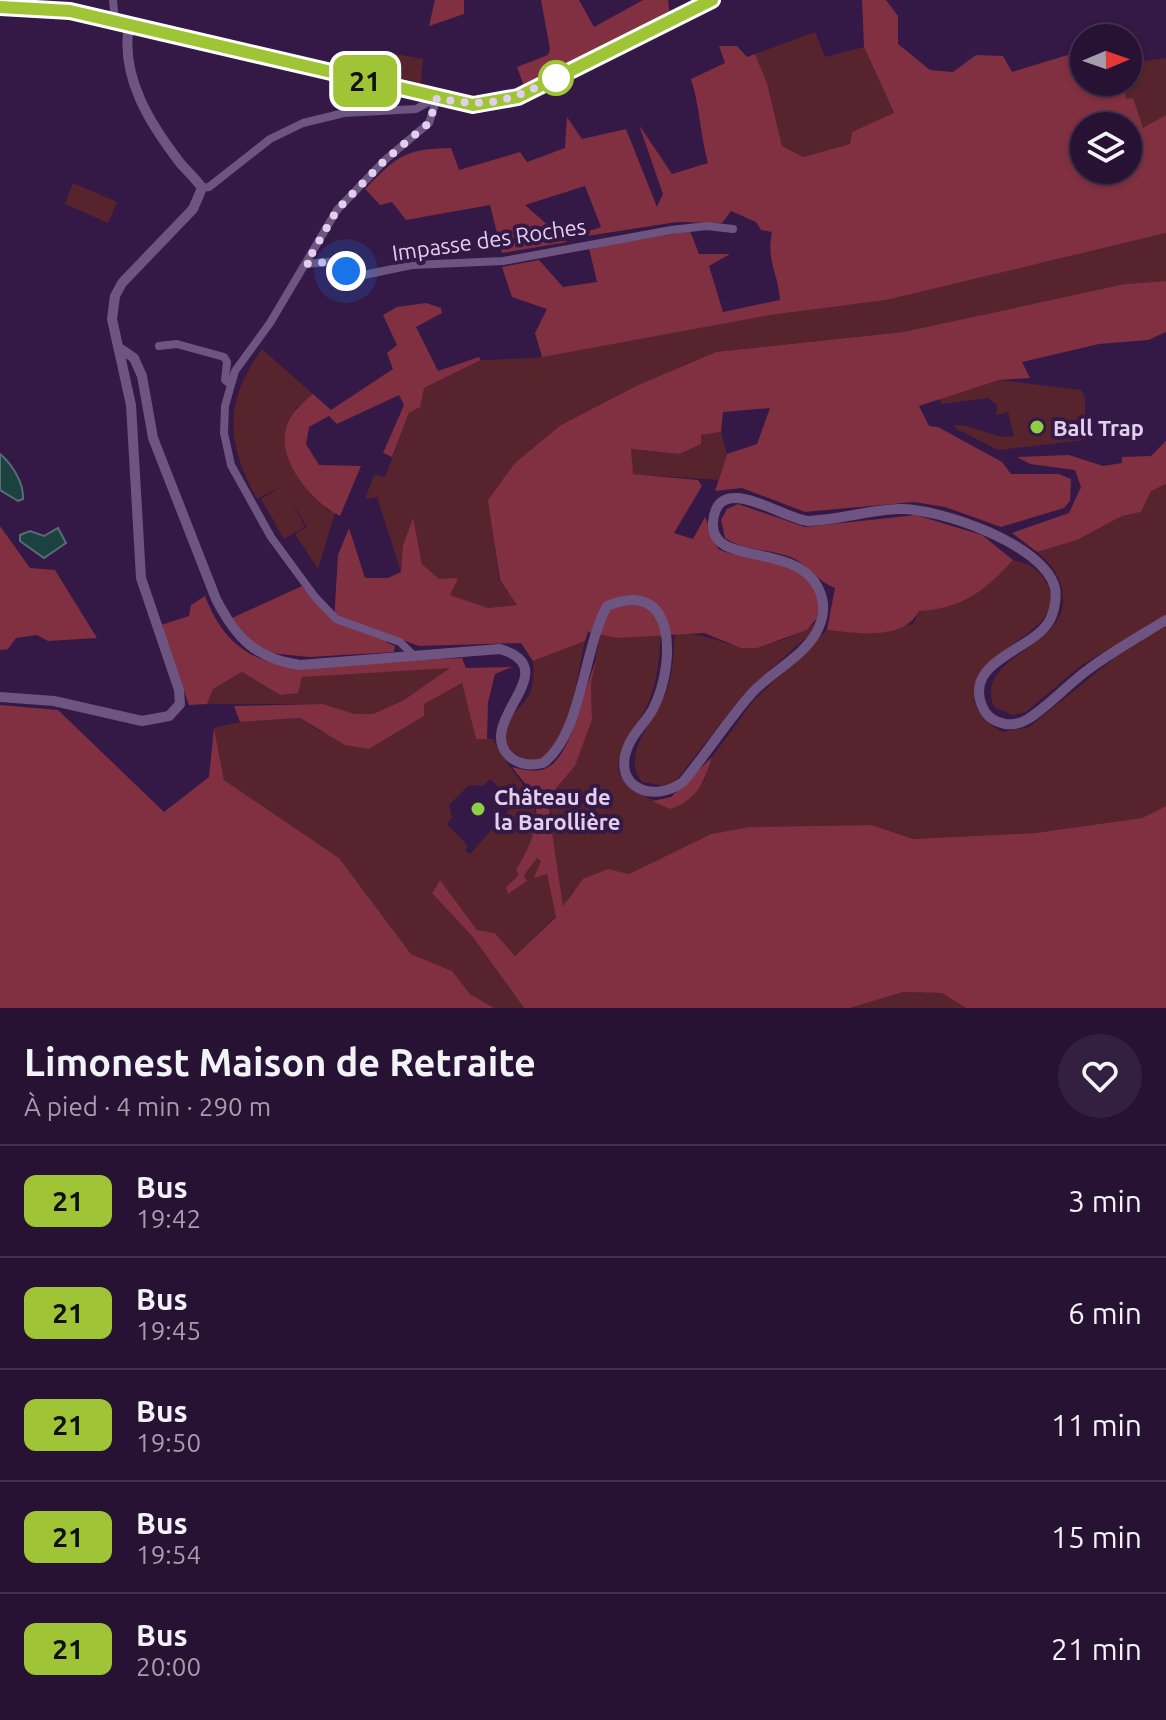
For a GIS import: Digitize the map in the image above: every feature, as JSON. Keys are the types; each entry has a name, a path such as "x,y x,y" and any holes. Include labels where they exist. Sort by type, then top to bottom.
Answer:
{"main road":[{"path":"0,7 46,7 473,105 518,97 712,0"}],"street":[{"path":"113,0 115,22"},
{"path":"129,25 125,46 137,94 167,146 202,188"},
{"path":"202,188 209,187 270,139 303,123 344,113 416,109 437,98"},
{"path":"413,655 400,642 336,619 271,537 231,465 224,433 230,384 235,371 306,264 337,210 385,160 429,123 437,98"},
{"path":"0,697 54,701 142,721 169,716 180,704 179,690 141,578 131,405 112,319 115,296 122,283 193,209 202,188"},
{"name":"Impasse des Roches","path":"306,264 338,261 349,278 412,265 503,261 671,230 707,226 733,229"},
{"path":"159,346 177,344 224,357 227,362 225,380 230,384"},
{"path":"118,347 134,358 142,376 153,438 216,599 227,620 246,642 271,661 300,665 500,649 513,653 520,660 526,676 522,691 503,719 500,738 512,758 532,765 543,763 553,756 565,738 596,626 607,606 635,598 650,602 658,611 665,629 665,664 654,708 626,750 624,766 630,780 652,794 669,792 683,782 751,694 816,635 824,615 819,590 804,571 777,558 744,554 720,543 713,529 717,506 723,499 739,497 796,520 808,521 899,509 936,513 995,536 1036,561 1055,589 1055,607 1048,623 1037,635 987,671 979,691 980,702 995,722 1016,725 1029,718 1091,667 1166,620"}],"shaded area":[{"path":"435,0 464,0 464,14 429,26"},
{"path":"541,0 579,0 594,27 643,0 668,0 670,16 525,89 517,67 548,55 550,49"},
{"path":"862,0 886,0 898,16 898,44 930,70 953,72 976,55 1003,56 1012,72 1070,54 1070,96 1126,96 1126,99 1133,98 1138,112 1070,112 1070,184 1142,184 1142,125 1143,128 1166,115 1166,233 886,300 771,315 542,357 535,333 547,309 512,297 502,267 539,260 563,287 597,282 589,248 690,231 699,254 730,254 709,266 723,312 780,300 771,259 772,232 761,230 756,222 731,211 722,223 677,222 587,236 586,232 601,227 585,186 525,205 567,242 502,253 490,205 406,220 392,202 380,205 365,189 402,156 422,150 451,148 459,170 520,152 527,162 565,148 567,117 582,139 626,129 657,207 663,194 639,125 672,174 708,163 691,79 725,63 719,46 737,46 747,57 755,54 767,83 782,146 803,157 850,144 852,132 894,113 864,47"},
{"path":"815,32 825,57 864,47 894,114 852,132 850,144 803,157 782,146 767,83 755,54"},
{"path":"380,51 423,59 421,83 376,73"},
{"path":"1166,58 1166,115 1143,129 1142,112 1137,112 1133,99 1126,99 1126,96 1142,96 1142,61"},
{"path":"73,183 117,202 108,223 65,204"},
{"path":"1166,233 1166,281 1125,284 903,332 716,352 638,385 561,425 495,548 499,580 518,605 488,608 449,595 439,579 422,564 413,519 403,545 401,572 377,497 365,499 374,475 385,477 409,413 424,388 481,360 534,358 771,315 885,300"},
{"path":"1166,281 1166,332 1148,340 1099,344 1022,362 1030,378 999,380 919,406 929,426 938,427 1002,462 1011,474 1059,474 1071,479 1070,501 1064,508 1001,527 945,507 914,502 805,512 742,488 715,491 727,454 757,444 770,408 723,412 721,432 701,435 701,444 679,454 631,449 633,474 698,480 702,486 674,533 693,539 705,517 718,549 786,566 812,583 818,597 817,618 807,630 757,648 741,648 704,633 616,638 588,632 585,641 533,661 521,643 419,646 392,636 386,642 395,646 394,652 309,657 260,652 232,618 302,586 334,622 338,555 349,528 365,578 388,578 401,572 403,545 413,518 422,564 439,579 458,578 450,595 488,608 517,605 500,580 488,500 515,463 561,425 638,385 716,352 903,332 1125,284"},
{"path":"426,303 441,308 442,313 416,327 438,371 479,357 481,360 424,388 420,407 409,413 392,457 383,453 404,405 399,395 337,424 329,416 309,427 306,444 319,465 361,466 340,516 309,491 292,467 285,441 290,418 313,394 331,410 393,369 387,353 397,345 383,315 397,307"},
{"path":"262,349 313,394 295,409 326,509 335,513 318,569 295,534 307,527 292,502 305,527 284,539 261,499 282,486 257,499 239,459 233,423 235,405 240,387"},
{"path":"999,380 1081,390 1085,398 1085,440 998,450 957,429 954,425 999,436 1014,436 1008,412 996,415 997,405 988,398 941,404 940,398"},
{"path":"721,432 727,454 718,480 632,474 631,449 679,454 701,435"},
{"path":"1166,441 1166,484 1151,491 1141,512 1122,516 1077,540 1037,552 1012,533 1069,513 1081,487 1075,470 1030,464 1017,457 1069,455 1103,466 1122,463 1122,457 1151,456"},
{"path":"0,454 16,474 23,499 18,501 0,490"},
{"path":"1166,484 1166,615 1082,665 1026,712 1012,715 994,707 991,690 996,676 1049,630 1059,617 1063,600 1059,579 1037,552 1077,540 1122,516 1141,512 1151,490"},
{"path":"738,504 805,527 916,515 982,535 1013,560 972,596 948,606 919,611 912,621 902,627 878,633 827,630 835,588 793,558 741,546 725,538 721,520 727,509"},
{"path":"0,526 30,568 55,570 97,638 48,641 37,635 16,638 8,649 0,650"},
{"path":"58,528 66,543 44,558 20,541 20,535 30,531 44,536"},
{"path":"1013,560 1029,565 1041,574 1051,600 1047,614 1036,627 990,663 979,677 974,701 979,712 1002,732 1029,727 1117,656 1166,625 1166,806 1142,818 1035,833 913,839 872,825 749,827 711,834 629,874 608,869 572,892 563,907 549,811 552,793 575,766 592,720 591,683 600,634 616,638 661,634 653,689 618,767 621,777 630,786 670,809 704,782 712,757 754,700 827,630 863,633 913,624 919,611 946,606 971,595 994,579"},
{"path":"205,596 218,622 234,642 255,656 283,666 462,658 466,668 512,667 495,674 488,702 487,739 476,739 462,683 424,704 424,716 369,749 345,745 300,718 240,722 234,706 323,704 355,714 373,714 404,700 450,668 302,677 298,693 280,695 242,672 213,689 207,704 189,705 161,625 189,616 191,605"},
{"path":"815,623 809,635 745,692 675,782 665,786 642,782 636,771 637,748 667,690 675,634 700,635 745,647 789,637"},
{"path":"585,641 570,708 557,741 537,761 523,758 507,745 505,732 509,720 530,693 533,661"},
{"path":"596,661 591,683 592,720 575,766 552,793 549,811 563,906 583,879 608,869 629,874 711,834 749,827 872,825 913,839 1035,833 1142,818 1166,806 1166,1008 966,1008 942,993 903,992 850,1008 524,1008 472,936 432,893 440,880 477,930 495,933 515,956 556,917 547,874 534,878 541,861 537,858 524,875 527,881 508,894 506,887 519,875 516,870 536,823 535,804 530,791 512,767 541,770 558,758 571,733"},
{"path":"452,668 404,700 373,714 355,714 323,704 207,704 213,689 242,672 280,695 301,677"},
{"path":"462,683 476,738 493,739 532,799 535,827 516,870 520,875 508,893 527,881 524,875 537,858 541,861 535,877 547,873 556,916 515,956 495,933 477,930 440,880 432,892 472,936 524,1008 494,1008 470,994 452,971 411,954 339,858 224,780 214,728 240,722 300,718 320,731 369,749 424,716 423,704","holes":["490,779 515,803 470,854 465,850 468,846 447,824 452,818 449,805 469,785 483,786"]},
{"path":"0,705 58,710 164,812 209,777 214,728 224,780 339,858 411,954 452,971 470,994 494,1008 0,1008"},
{"path":"712,757 702,783 687,801 670,809 652,801 671,797"},
{"path":"903,992 942,993 966,1008 850,1008"}],"bus line":[{"name":"21","path":"0,7 46,7 70,11 473,105 518,97 712,0"}],"place":[{"name":"Ball Trap","path":"1037,427"},
{"name":"Château de la Barollière","path":"478,809"}],"route":[{"path":"346,271 338,261 306,264 337,210 367,177 429,123 437,98 473,105 494,103 518,97 556,78"}]}
